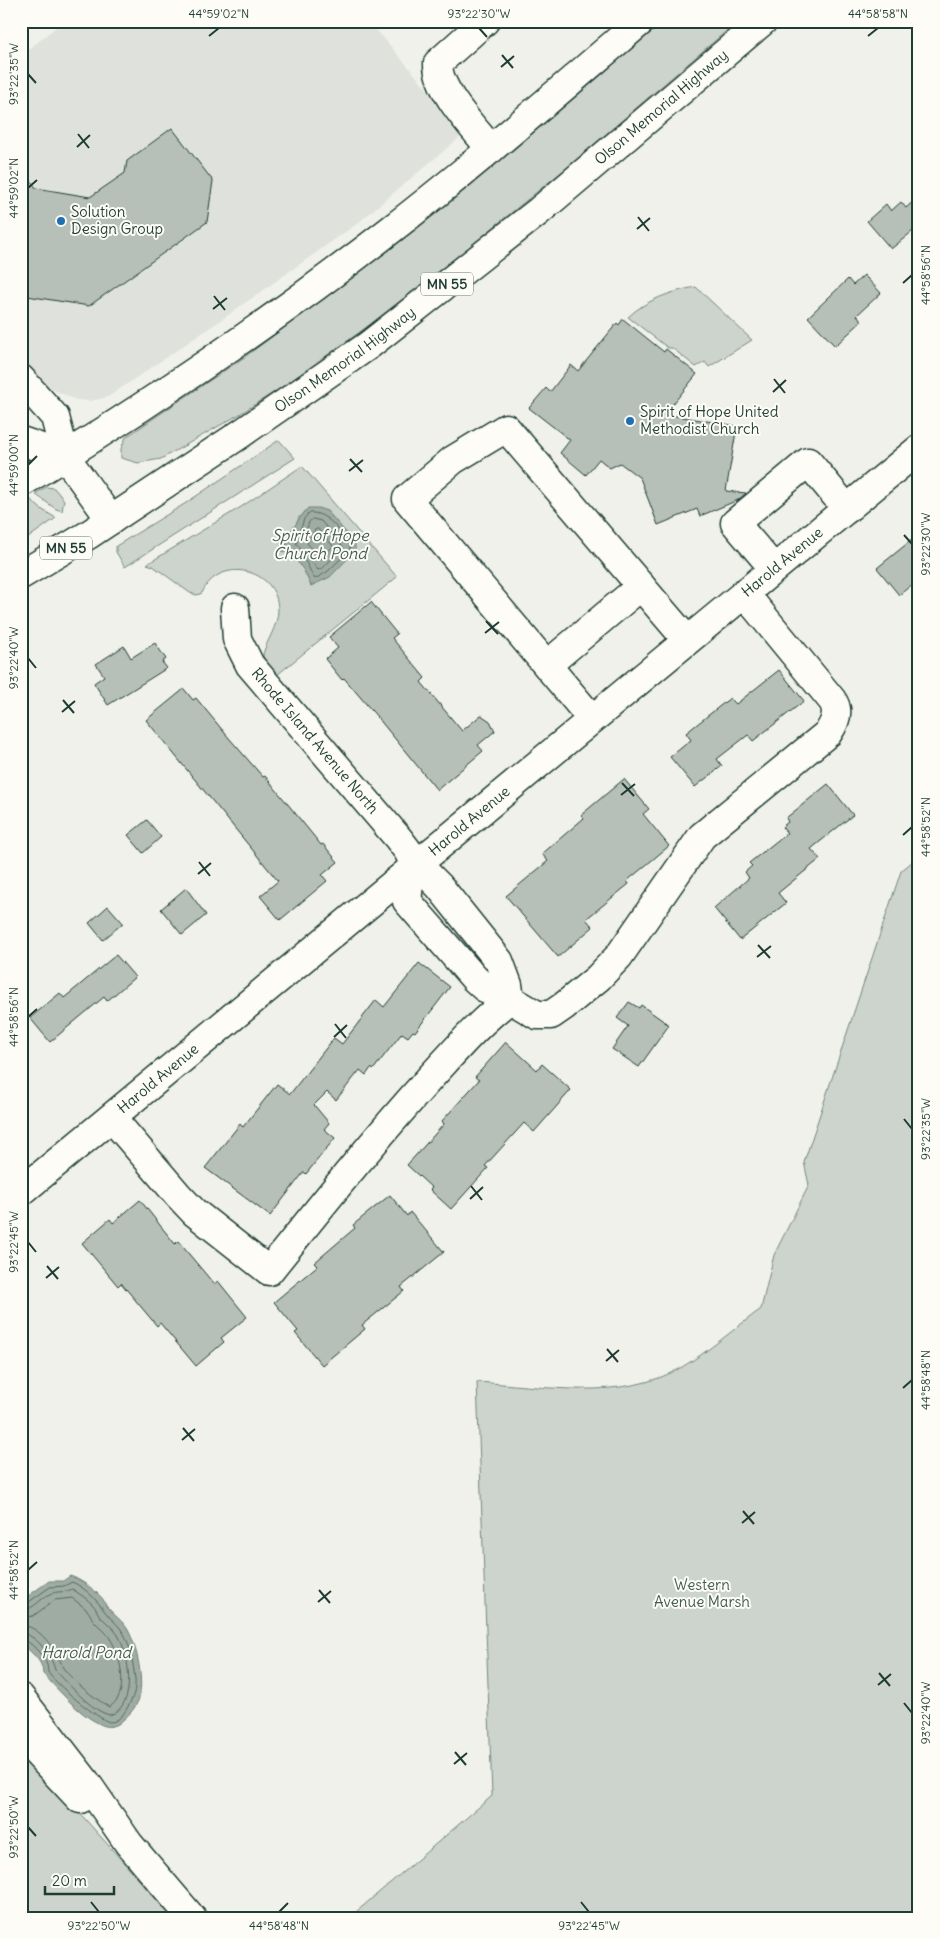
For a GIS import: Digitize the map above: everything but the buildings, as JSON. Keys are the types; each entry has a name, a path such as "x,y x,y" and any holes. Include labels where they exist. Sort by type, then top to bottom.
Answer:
{"main road":[{"path":"485,21 438,63 438,73 443,87 491,149"},
{"path":"21,483 138,409 275,315 392,229 491,149 641,21"},
{"name":"Olson Memorial Highway","path":"21,575 111,520 295,398 369,345 539,211 763,21"},
{"path":"21,379 56,417 65,456 111,520"},
{"path":"592,719 407,499 453,460 506,428 688,640"},
{"path":"21,441 65,456"},
{"name":"Harold Avenue","path":"21,1192 919,450"},
{"path":"774,569 735,523 808,462 847,509"},
{"path":"546,665 641,586"},
{"path":"112,1118 194,1212 269,1271 355,1164 480,1024 510,999 537,1015 551,1015 598,978 619,956 702,836 811,747 833,726 836,720 836,711 832,700 744,593"},
{"name":"Rhode Island Avenue North","path":"235,608 237,639 250,665 398,838 408,851 415,865 439,886 499,962 508,985 510,999"},
{"path":"21,1698 86,1782 129,1844 192,1918"},
{"path":"21,1736 74,1793 129,1844"}],"shaded area":[{"path":"63,21 369,21 465,133 358,223 214,325 108,397 90,401 76,400 47,387 21,368 21,56"}],"green space":[{"path":"665,21 738,21 565,169 447,265 364,329 293,380 240,414 161,459 138,463 121,458 121,449 126,437 243,358 384,254 469,186"},
{"path":"696,287 752,340 709,367 705,362 696,367 628,317 660,297"},
{"path":"279,440 295,458 125,567 116,552 116,546 186,503"},
{"path":"302,466 397,577 277,675 264,660 263,654 278,616 275,596 269,584 258,576 234,571 221,574 210,581 202,593 197,595 190,593 153,566 147,564 241,507","holes":["327,511 355,543 311,586 303,567 293,556 280,535 293,529 299,517"]},
{"path":"46,487 54,488 64,500 62,511 56,509 35,494"},
{"path":"29,498 41,509 56,518 21,543 21,504"},
{"name":"Western Avenue Marsh","path":"919,856 919,1918 349,1918 492,1796 477,1382 582,1389 634,1385 659,1378 682,1367 712,1347 761,1309 774,1255 809,1185 804,1162 901,871"},
{"path":"21,1747 173,1918 21,1918"}],"water":[{"name":"Spirit of Hope Church Pond","path":"308,508 318,508 327,511 355,543 355,551 330,577 311,586 297,561 282,551 280,535 288,534"},
{"name":"Harold Pond","path":"70,1576 87,1585 102,1598 107,1607 126,1627 134,1645 139,1665 140,1694 132,1711 122,1721 113,1726 100,1724 92,1720 77,1708 43,1674 41,1664 21,1642 21,1601 49,1581 63,1581"}],"place":[{"name":"Solution Design Group","path":"61,221"},
{"name":"Spirit of Hope United Methodist Church","path":"630,421"}]}
